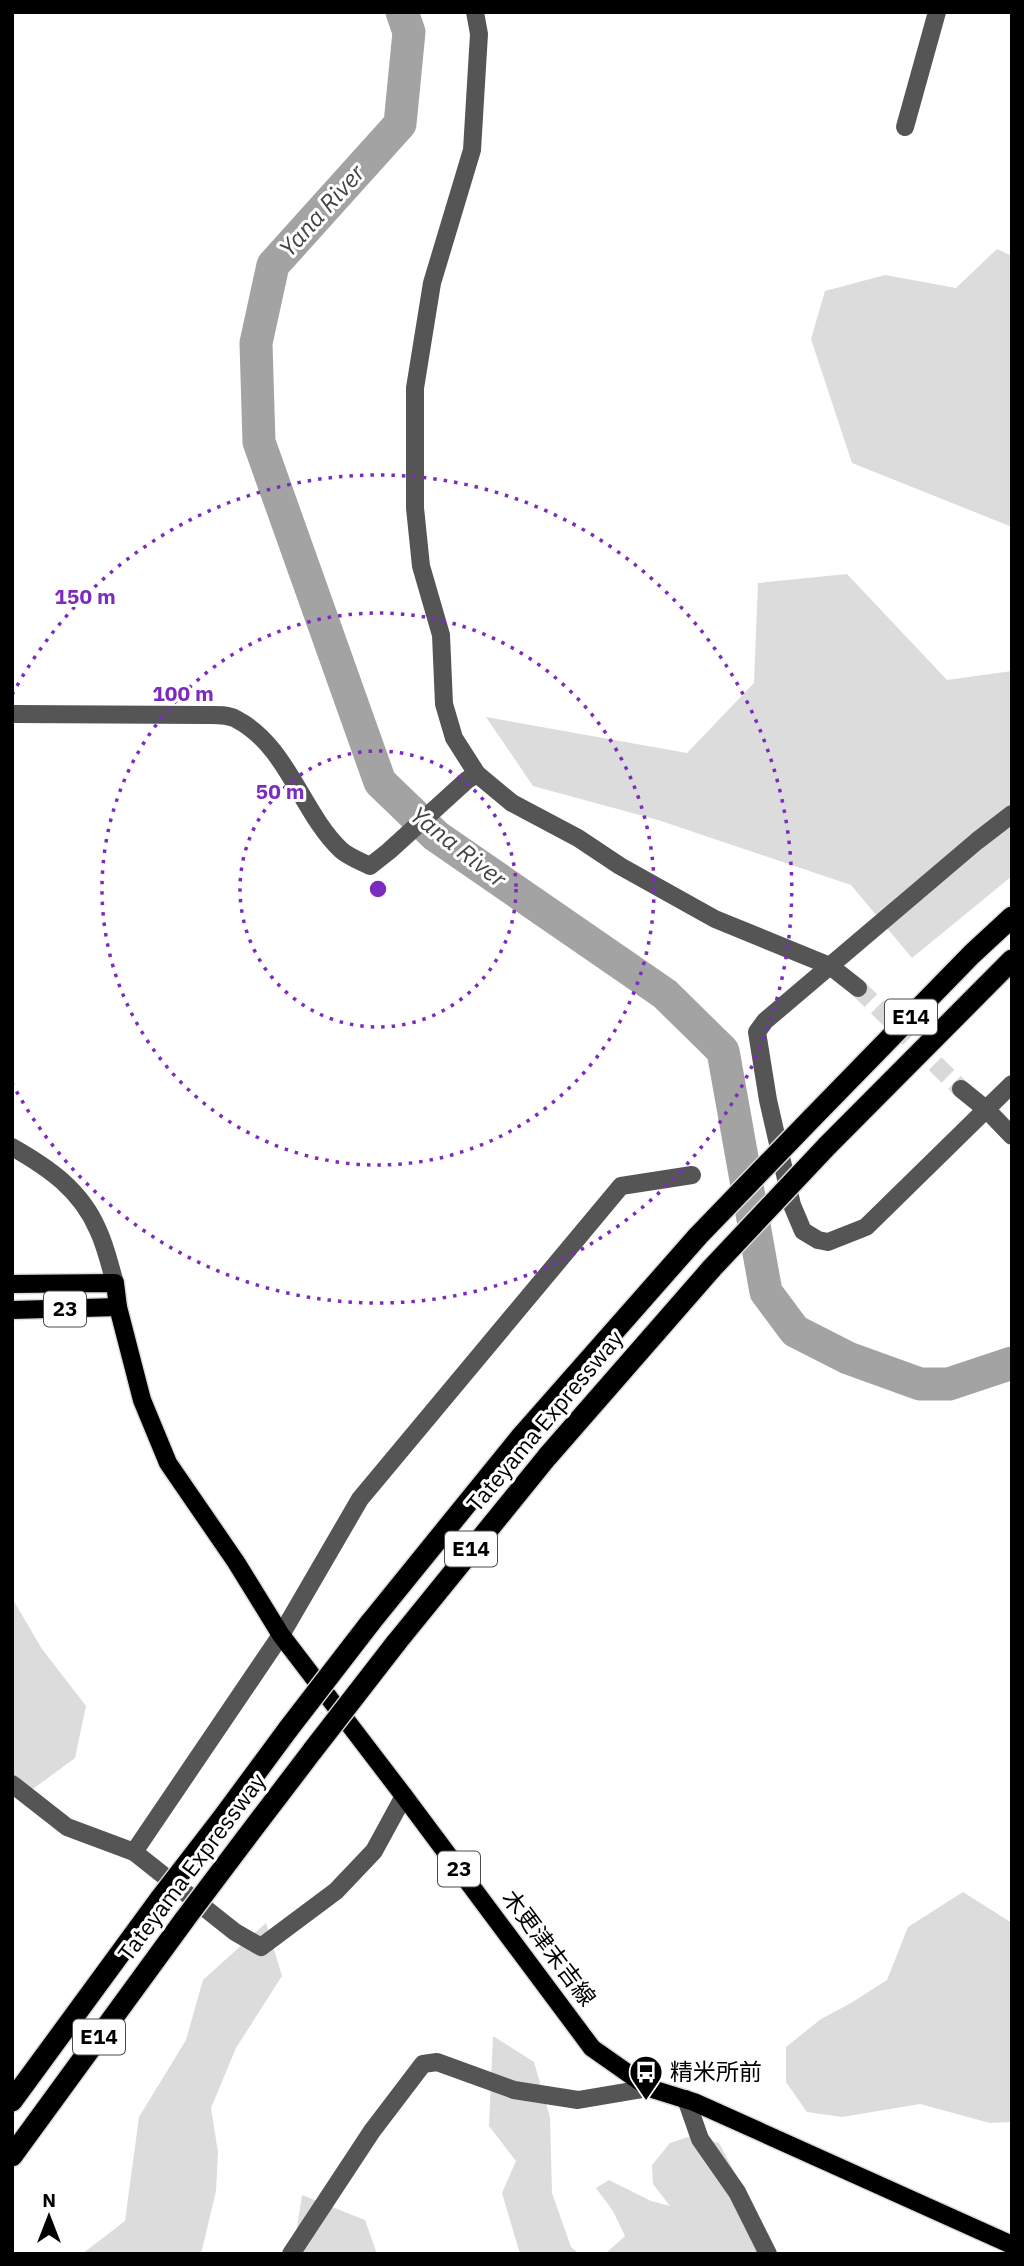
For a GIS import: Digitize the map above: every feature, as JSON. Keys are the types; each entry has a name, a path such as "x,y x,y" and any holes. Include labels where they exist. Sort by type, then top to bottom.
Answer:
{"highway":[{"name":"Tateyama Expressway","path":"12,2101 289,1728 520,1438 698,1236 972,954 1012,917"},
{"name":"Tateyama Expressway","path":"12,2156 185,1919 313,1750 547,1457 712,1268 827,1146 1012,960"}],"main road":[{"name":"23","path":"12,1284 115,1283"},
{"name":"木更津末吉線","path":"115,1283 118,1307 142,1400 167,1463 236,1562 281,1635 593,2049 649,2088 686,2099 1012,2245"},
{"name":"23","path":"12,1310 118,1307"}],"street":[{"path":"475,12 479,34 472,150 432,283 415,388 415,508 421,566 441,635 444,704 454,738 477,774 512,803 578,838 620,866 715,919 830,966 858,988"},
{"path":"905,127 937,12"},
{"path":"12,714 228,716 238,720 271,750 324,828 343,851 370,866 477,774"},
{"path":"1012,814 765,1021 757,1032 765,1088 792,1205 803,1231 818,1240 828,1242 866,1227 1012,1084"},
{"path":"961,1089 987,1110 1012,1136"},
{"path":"12,1147 61,1178 83,1201 98,1230 115,1283"},
{"path":"134,1852 281,1635 360,1499 621,1186 692,1175"},
{"path":"12,1784 68,1827 134,1852 235,1931 261,1947 336,1891 374,1851 404,1796"},
{"path":"291,2254 372,2131 423,2064 437,2062 514,2090 578,2100 649,2088"},
{"path":"686,2099 700,2139 737,2192 768,2254"}],"shaded area":[{"path":"997,249 1012,256 1012,527 852,463 811,339 825,291 885,275 956,288"},
{"path":"847,574 947,680 1012,671 1012,876 912,958 851,885 658,820 533,786 486,717 687,753 754,683 758,583"},
{"path":"12,1598 42,1649 86,1706 75,1758 22,1797 12,1797"},
{"path":"963,1892 1012,1923 1012,2122 990,2123 920,2104 842,2117 807,2112 786,2082 786,2047 821,2019 887,1980 908,1927"},
{"path":"266,1923 282,1976 236,2048 211,2108 218,2152 216,2191 201,2254 82,2254 125,2221 139,2117 186,2040 203,1980"},
{"path":"493,2036 534,2062 550,2117 552,2193 571,2247 579,2254 520,2254 502,2193 516,2161 489,2126"},
{"path":"691,2136 719,2143 778,2254 605,2254 625,2236 613,2211 596,2188 609,2180 651,2201 670,2206 653,2184 652,2165 670,2143"},
{"path":"302,2195 365,2220 377,2254 293,2254"}],"waterway":[{"name":"Yana River","path":"402,12 409,32 400,124 273,265 256,343 259,442 380,782 436,836 665,994 723,1051 766,1292 795,1331 848,1358 920,1384 949,1384 1012,1363"}],"tunnel":[{"path":"858,988 961,1089"}],"place":[{"name":"精米所前","path":"646,2102"}]}
